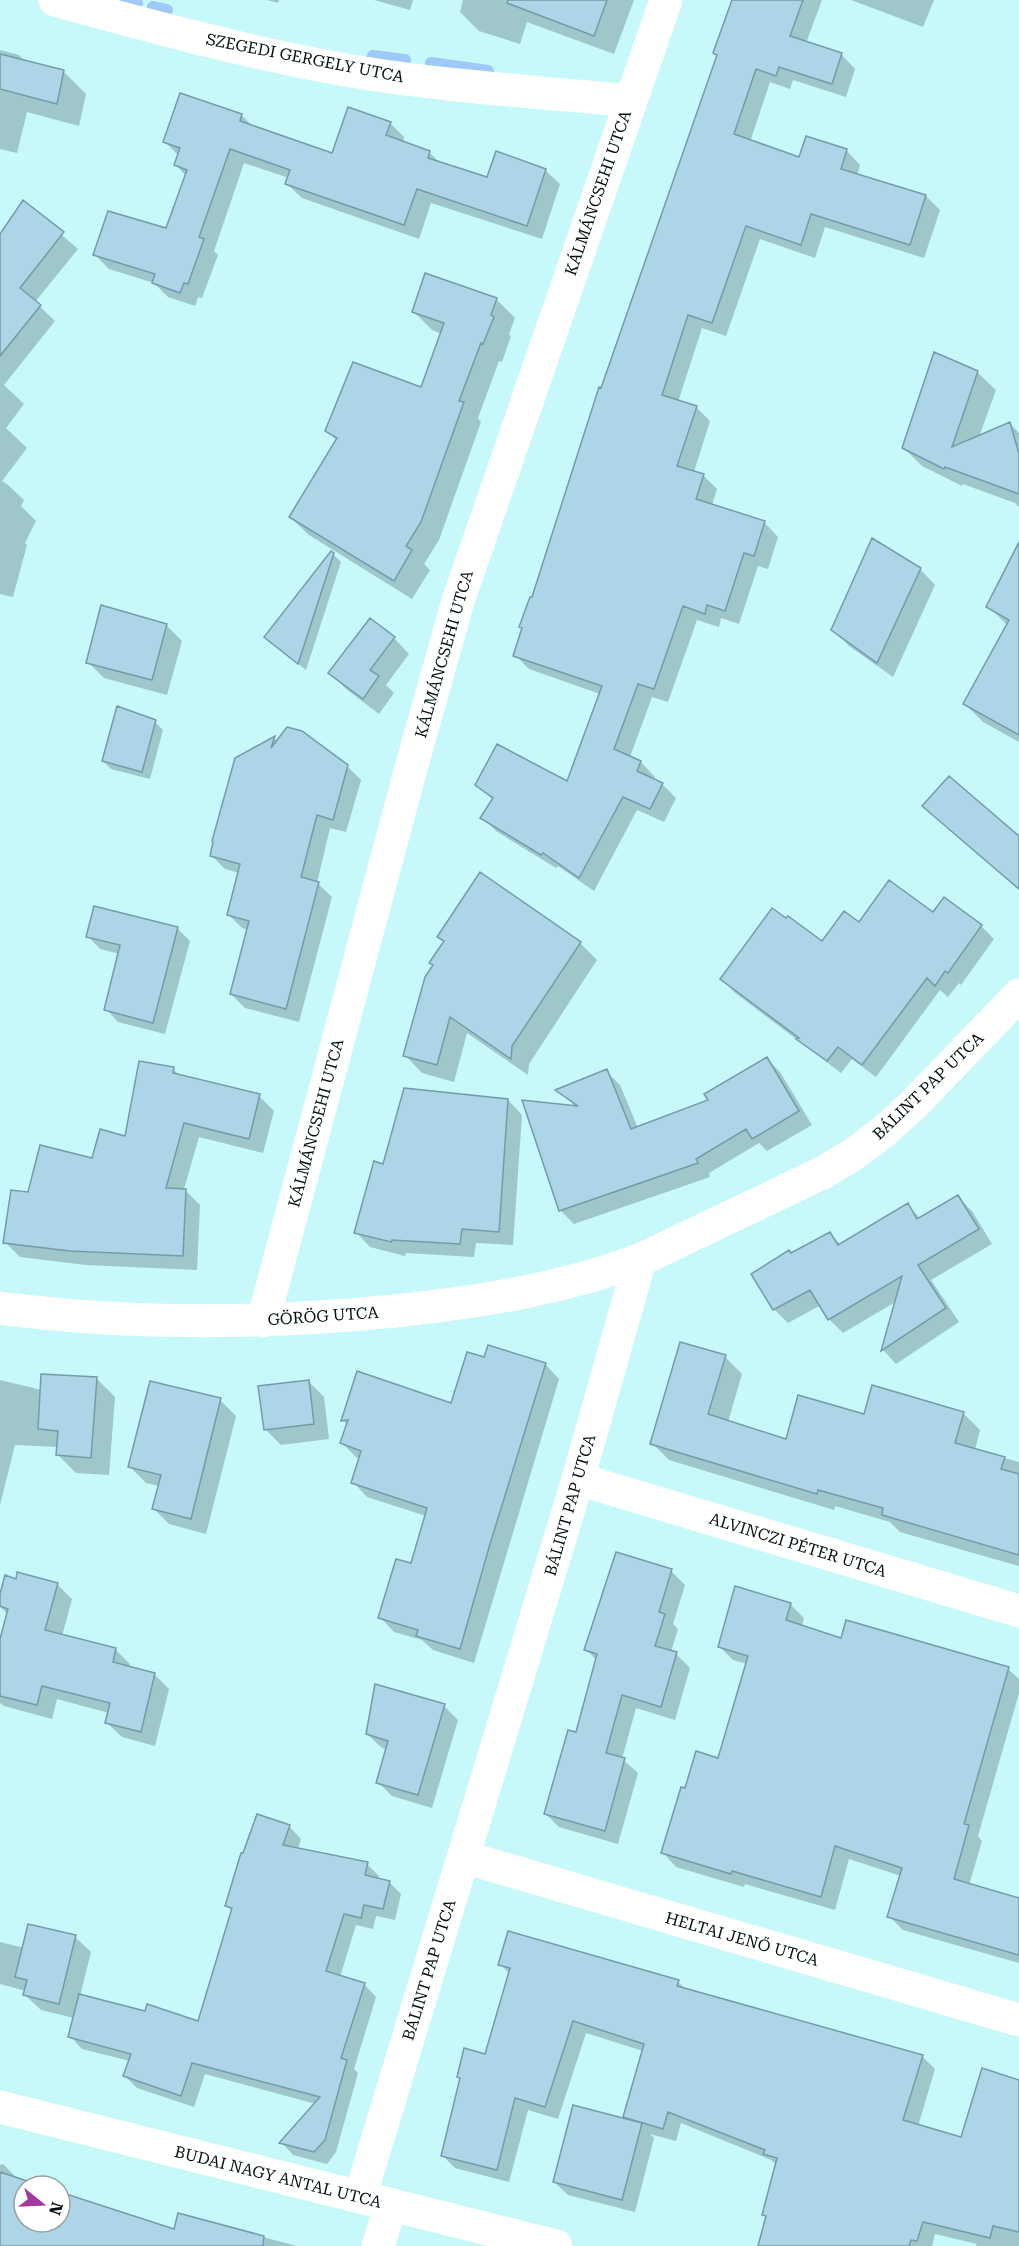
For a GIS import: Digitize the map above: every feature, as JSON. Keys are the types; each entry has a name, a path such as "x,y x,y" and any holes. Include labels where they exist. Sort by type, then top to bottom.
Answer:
{"street":[{"name":"SZEGEDI GERGELY UTCA","path":"55,0 264,53 365,73 630,101"},
{"name":"KÁLMÁNCSEHI UTCA","path":"264,1321 406,784 455,612 666,0"},
{"name":"BÁLINT PAP UTCA","path":"360,2197 578,1479 640,1260 824,1172 854,1154 912,1106 1019,994"},
{"name":"GÖRÖG UTCA","path":"0,1308 187,1322 330,1317 482,1300 569,1282 640,1260"},
{"name":"ALVINCZI PÉTER UTCA","path":"578,1479 1019,1611"},
{"name":"HELTAI JENŐ UTCA","path":"464,1857 1019,2020"},
{"name":"BUDAI NAGY ANTAL UTCA","path":"0,2107 556,2246"},
{"path":"378,2246 391,2205"}],"building":[{"path":"508,0 607,0 594,36 507,3"},
{"path":"732,0 803,0 790,36 842,53 832,84 779,67 776,76 756,69 734,134 799,157 806,136 847,149 841,169 926,195 910,245 811,214 801,245 746,226 712,323 688,315 662,395 697,406 677,466 704,474 696,499 765,521 754,556 744,553 725,611 707,605 705,614 683,606 654,689 638,684 614,749 641,761 637,771 663,783 650,809 623,797 579,878 543,853 541,855 480,818 493,798 475,785 497,744 567,781 602,686 513,656 522,628 519,627 530,597 532,597 599,387 601,388 717,55 713,53"},
{"path":"0,54 64,70 57,104 0,89"},
{"path":"180,93 242,114 240,121 332,153 348,107 391,122 386,135 430,151 428,158 487,177 496,151 546,169 527,226 417,189 404,225 285,184 290,170 230,149 199,237 204,239 188,284 184,283 180,293 152,283 155,274 93,255 108,211 166,228 187,170 174,165 180,148 163,142"},
{"path":"23,200 64,232 20,288 41,305 0,356 0,234"},
{"path":"425,273 497,298 491,315 494,317 483,344 481,343 459,401 464,402 421,522 406,546 412,550 394,581 289,517 337,438 325,431 353,362 421,387 444,323 412,312"},
{"path":"934,352 978,371 952,447 1010,422 1019,454 1019,494 945,467 944,469 902,448"},
{"path":"872,538 921,568 877,663 831,630"},
{"path":"1019,542 1019,735 963,704 1009,620 986,607"},
{"path":"331,551 334,553 298,664 264,637"},
{"path":"101,605 167,624 152,680 86,663"},
{"path":"370,618 395,637 370,670 379,676 363,699 328,673"},
{"path":"117,706 156,720 142,772 102,761"},
{"path":"287,727 302,731 348,765 333,820 317,815 301,877 319,882 286,1009 230,994 249,921 227,915 240,864 210,856 235,758 275,736 271,748"},
{"path":"949,776 1019,836 1019,889 922,806"},
{"path":"480,872 581,942 512,1046 511,1059 450,1017 437,1065 403,1056 425,977 433,965 429,963 444,941 437,937"},
{"path":"889,880 933,912 944,897 982,925 948,973 945,971 935,986 927,978 862,1065 838,1047 827,1061 720,979 772,908 786,918 788,916 822,941 844,911 859,922"},
{"path":"94,906 178,927 153,1023 104,1010 120,945 86,937"},
{"path":"767,1057 799,1111 752,1139 746,1129 696,1159 698,1163 559,1211 522,1100 578,1106 555,1090 607,1069 631,1129 708,1100 704,1094"},
{"path":"139,1061 174,1067 173,1073 260,1094 249,1139 184,1123 166,1188 186,1189 183,1256 70,1251 3,1243 11,1190 28,1192 40,1145 92,1158 100,1129 125,1136"},
{"path":"404,1088 508,1099 499,1232 462,1229 460,1244 392,1240 391,1242 354,1233 374,1161 383,1164"},
{"path":"958,1195 979,1229 918,1265 946,1308 881,1351 902,1276 828,1320 810,1290 773,1310 751,1274 789,1250 791,1253 830,1232 838,1245 908,1203 917,1219"},
{"path":"680,1342 726,1355 708,1414 786,1439 798,1395 864,1414 872,1385 964,1412 955,1443 1005,1457 1001,1469 1019,1474 1019,1555 882,1515 883,1508 818,1490 817,1494 650,1444"},
{"path":"488,1345 546,1363 460,1649 416,1636 418,1630 378,1618 396,1559 411,1563 427,1508 351,1483 361,1451 340,1443 348,1420 341,1421 357,1371 451,1403 467,1352 484,1357"},
{"path":"41,1374 97,1377 91,1458 56,1455 58,1431 38,1429"},
{"path":"309,1380 314,1424 264,1430 258,1386"},
{"path":"150,1381 221,1398 191,1519 152,1509 161,1475 128,1467"},
{"path":"616,1552 672,1569 659,1612 665,1614 655,1646 677,1652 661,1707 622,1695 606,1753 625,1758 605,1831 544,1814 568,1730 576,1732 597,1654 584,1650"},
{"path":"17,1572 58,1583 45,1630 116,1648 113,1662 155,1673 141,1732 105,1723 110,1703 42,1686 37,1705 0,1696 0,1639 8,1609 0,1606 0,1594 5,1575 16,1579"},
{"path":"735,1586 791,1603 786,1620 841,1638 846,1620 1009,1667 964,1824 969,1825 954,1879 1019,1898 1019,1955 887,1917 902,1868 835,1846 821,1897 661,1853 681,1787 685,1788 696,1751 718,1758 748,1656 718,1647"},
{"path":"375,1684 445,1704 418,1795 376,1783 388,1741 366,1734"},
{"path":"257,1814 290,1825 283,1845 368,1862 365,1875 390,1881 383,1909 364,1905 361,1918 344,1914 326,1971 365,1983 341,2058 347,2060 325,2140 314,2152 279,2143 320,2097 192,2063 181,2096 123,2076 131,2054 68,2037 79,1994 145,2011 147,2004 198,2021 232,1908 225,1906 241,1853 243,1853"},
{"path":"28,1924 76,1935 59,2004 23,1995 27,1980 15,1977"},
{"path":"508,1931 679,1980 677,1986 923,2055 903,2120 961,2137 982,2068 1019,2080 1019,2232 993,2226 990,2238 923,2222 917,2241 911,2240 909,2246 758,2246 766,2216 762,2215 777,2158 763,2154 765,2150 668,2112 663,2129 623,2117 644,2044 573,2021 545,2107 515,2098 497,2170 441,2156 460,2078 457,2077 464,2048 485,2054 510,1968 498,1965"},
{"path":"573,2105 642,2123 622,2200 553,2182"},
{"path":"0,2172 12,2176 12,2234 72,2234 72,2196 174,2229 178,2213 264,2236 263,2246 0,2246"}],"waterway":[{"path":"125,0 137,3"},
{"path":"153,7 167,10"},
{"path":"373,56 405,60"},
{"path":"431,63 488,71"}]}
